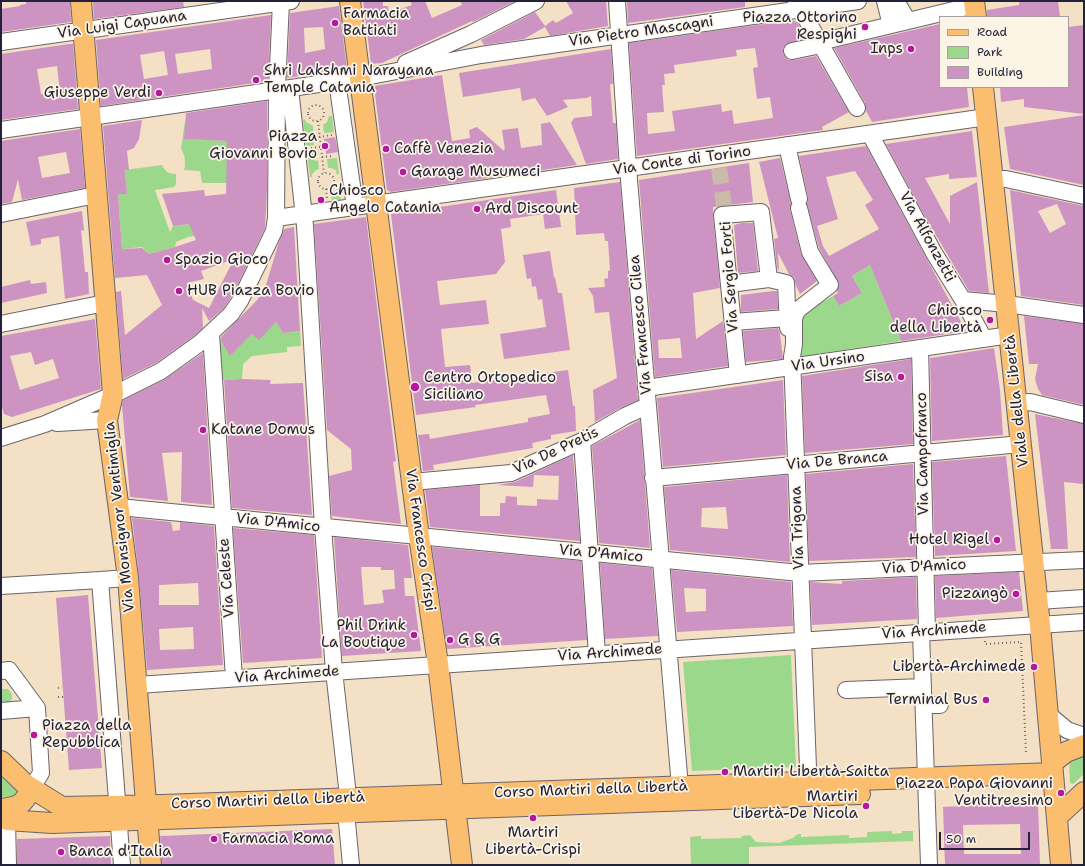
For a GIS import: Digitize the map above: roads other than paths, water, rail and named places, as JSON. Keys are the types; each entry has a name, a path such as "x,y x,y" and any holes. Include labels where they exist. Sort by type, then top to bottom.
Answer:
{"main road":[{"name":"Via Monsignor Ventimiglia","path":"81,1 113,394 107,420 128,578 151,865"},
{"path":"350,1 364,74 377,209"},
{"name":"Viale della Libertà","path":"984,88 1038,601 1048,714 1046,777 1057,817 1061,865"},
{"name":"Via Francesco Crispi","path":"377,209 419,536 438,664 462,865"},
{"path":"1046,777 1066,752 1084,745"},
{"path":"1,761 32,789 62,807 118,814"},
{"name":"Corso Martiri della Libertà","path":"118,814 346,800 454,802 809,789 1046,777"},
{"name":"Corso Martiri della Libertà","path":"454,802 680,786 809,789"},
{"path":"4,820 13,808 25,801 32,789"},
{"path":"1057,817 1084,792"},
{"path":"4,820 52,823 118,814"}],"street":[{"path":"1,130 279,87 337,81 400,66 471,34 536,1"},
{"name":"Via Francesco Cilea","path":"617,1 628,168 647,406 680,786"},
{"name":"Via Pietro Mascagni","path":"364,74 619,35 798,5 858,1"},
{"path":"885,1 891,25"},
{"path":"896,1 908,21"},
{"name":"Via Luigi Capuana","path":"1,42 286,2"},
{"path":"2,436 45,424 161,371 211,334 232,314 240,301 275,224 279,87 286,2"},
{"path":"798,5 857,108"},
{"path":"792,51 821,46 908,21 975,8"},
{"path":"471,34 481,56"},
{"path":"275,224 304,220 355,207 337,81"},
{"path":"279,87 303,150 304,220 323,527 351,865"},
{"name":"Via Conte di Torino","path":"355,207 377,209 628,168 718,162 787,146 987,117"},
{"name":"Via Alfonzetti","path":"870,134 934,253 963,300 984,339"},
{"path":"787,146 810,252 830,285 805,304 795,314 792,362"},
{"path":"277,153 303,150"},
{"path":"993,178 1006,179 1084,196"},
{"path":"1,214 96,195"},
{"name":"Via Sergio Forti","path":"738,375 722,215 725,210 761,212 769,279"},
{"path":"729,284 769,279 786,282 787,318 792,362"},
{"path":"963,300 1006,304 1084,315"},
{"path":"1,324 105,303"},
{"path":"733,322 787,318"},
{"name":"Via Celeste","path":"211,334 234,678"},
{"name":"Via Ursino","path":"646,388 738,375 792,362 920,348 1010,335"},
{"name":"Via Campofranco","path":"920,348 925,567 923,687 929,865"},
{"name":"Via Trigona","path":"792,362 809,789"},
{"path":"1017,403 1030,402 1084,415"},
{"name":"Via De Pretis","path":"412,482 511,474 582,441 625,416 647,406"},
{"path":"45,424 107,420"},
{"path":"582,441 597,654"},
{"name":"Via De Branca","path":"653,478 1021,444"},
{"name":"Via D'Amico","path":"119,508 800,573 1084,560"},
{"path":"1,586 128,578"},
{"path":"100,580 122,865"},
{"path":"1038,601 1084,598"},
{"name":"Via Archimede","path":"137,685 1084,622"},
{"path":"1,671 9,670 37,708 41,773 32,789"},
{"path":"846,690 923,687"},
{"path":"924,706 940,705"},
{"path":"1,711 37,708"},
{"path":"1048,714 1067,730 1084,736"},
{"path":"4,820 8,865"}],"tunnel":[{"path":"719,168 724,206"}],"place":[{"name":"Farmacia Battiati","path":"335,23"},
{"name":"Piazza Ottorino Respighi","path":"865,27"},
{"name":"Inps","path":"911,49"},
{"name":"Shri Lakshmi Narayana Temple Catania","path":"256,80"},
{"name":"Giuseppe Verdi","path":"159,93"},
{"name":"Piazza Giovanni Bovio","path":"325,146"},
{"name":"Caffè Venezia","path":"386,149"},
{"name":"Garage Musumeci","path":"403,172"},
{"name":"Chiosco Angelo Catania","path":"321,200"},
{"name":"Ard Discount","path":"477,209"},
{"name":"Spazio Gioco","path":"167,260"},
{"name":"HUB Piazza Bovio","path":"179,291"},
{"name":"Chiosco della Libertà","path":"990,320"},
{"name":"Sisa","path":"901,377"},
{"name":"Centro Ortopedico Siciliano","path":"415,387"},
{"name":"Katane Domus","path":"203,430"},
{"name":"Hotel Rigel","path":"997,540"},
{"name":"Pizzangò","path":"1016,594"},
{"name":"Phil Drink La Boutique","path":"414,635"},
{"name":"G & G","path":"450,640"},
{"name":"Libertà-Archimede","path":"1034,667"},
{"name":"Terminal Bus","path":"986,700"},
{"name":"Piazza della Repubblica","path":"34,735"},
{"name":"Martiri Libertà-Saitta","path":"725,772"},
{"name":"Piazza Papa Giovanni Ventitreesimo","path":"1061,793"},
{"name":"Martiri Libertà-De Nicola","path":"866,806"},
{"name":"Martiri Libertà-Crispi","path":"533,818"},
{"name":"Farmacia Roma","path":"214,839"},
{"name":"Banca d'Italia","path":"61,852"}]}
